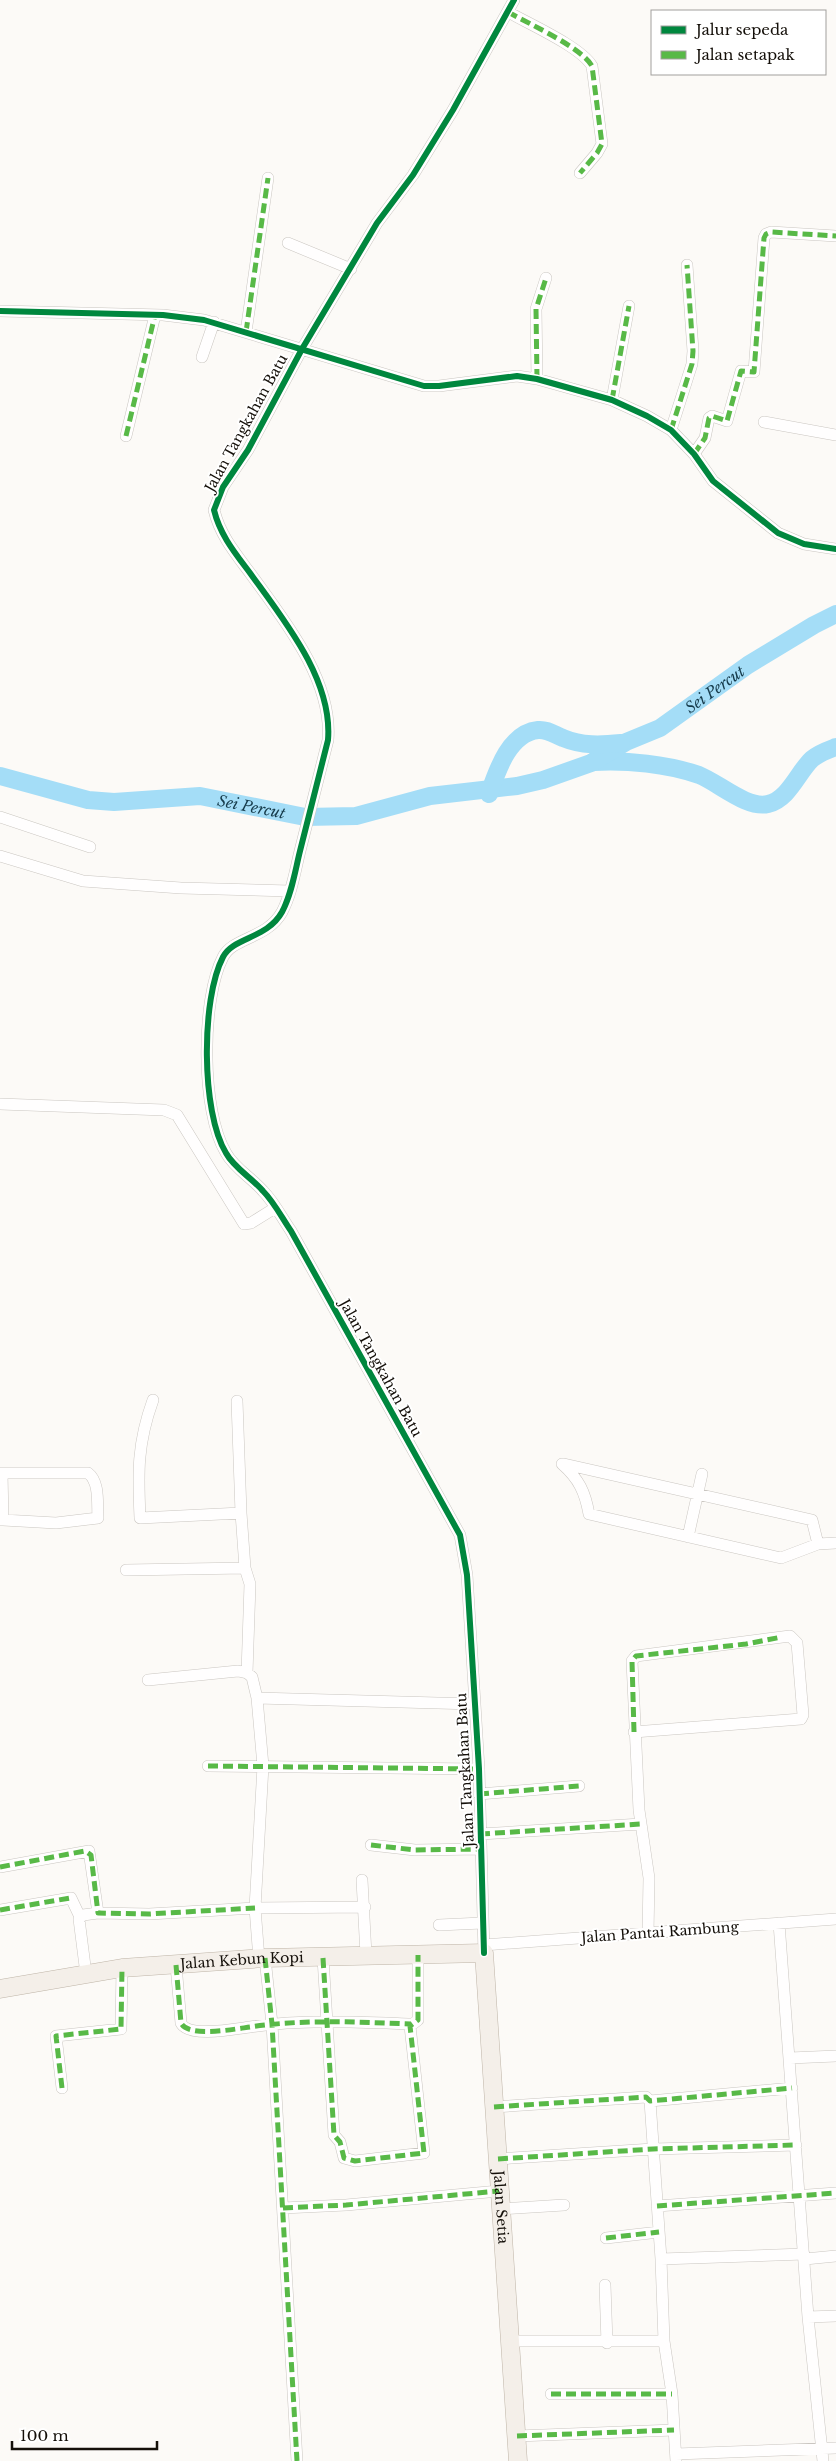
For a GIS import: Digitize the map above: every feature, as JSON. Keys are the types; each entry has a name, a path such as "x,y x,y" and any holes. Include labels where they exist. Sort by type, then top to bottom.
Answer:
{"main road":[{"name":"Jalan Kebun Kopi","path":"0,1989 122,1968 262,1959 366,1955 418,1956 484,1949"},
{"name":"Jalan Setia","path":"484,1949 518,2461"}],"street":[{"name":"Jalan Tangkahan Batu","path":"484,1949 479,1768 467,1575 460,1535 291,1231 265,1192 226,1155 218,1138 212,1111 207,1034 213,990 223,957 230,947 264,931 274,924 288,899 322,766 329,726 324,694 307,660 268,598 226,540 214,510 223,487 248,450 302,349 377,223 413,175 433,143 479,65 514,0"},
{"path":"508,12 573,48 586,57 592,66 602,144 580,173"},
{"path":"246,332 268,178"},
{"path":"694,454 705,438 709,418 712,416 727,421 741,371 754,372 764,238 766,234 771,232 836,236"},
{"path":"288,243 351,269"},
{"path":"671,430 692,364 694,350 687,265"},
{"path":"537,379 536,308 546,278"},
{"path":"612,400 629,306"},
{"path":"0,312 155,315 214,322 424,386 439,386 517,376 537,379 612,400 647,416 671,430 694,454 713,480 778,533 804,544 836,549"},
{"path":"126,436 155,315"},
{"path":"202,357 214,322"},
{"path":"764,422 836,434"},
{"path":"0,817 90,847"},
{"path":"0,856 83,881 290,891"},
{"path":"0,1104 164,1110 177,1116 244,1224 251,1223 275,1208"},
{"path":"153,1400 140,1446 138,1465 140,1518 241,1513"},
{"path":"237,1401 241,1513 245,1568 250,1584 247,1672"},
{"path":"818,1544 812,1520 562,1464 574,1474 585,1492 590,1514 781,1558 818,1544 836,1543"},
{"path":"1,1473 88,1473 94,1477 96,1485 98,1518 56,1523 2,1520 1,1473"},
{"path":"688,1537 702,1474"},
{"path":"126,1570 245,1568"},
{"path":"634,1732 800,1719 803,1715 797,1643 790,1636 782,1636 746,1644 636,1656 632,1661 634,1732 641,1824 649,1878 648,1934"},
{"path":"148,1680 238,1671 247,1672 252,1677 257,1698 263,1766 255,1908 272,2024 297,2461"},
{"path":"257,1698 474,1704"},
{"path":"208,1766 479,1768"},
{"path":"479,1794 579,1786"},
{"path":"480,1834 641,1824"},
{"path":"370,1845 415,1850 481,1849"},
{"path":"0,1867 89,1851 98,1913"},
{"path":"362,1880 365,1907 366,1955"},
{"path":"0,1910 71,1898 80,1917 86,1974"},
{"path":"80,1917 98,1913 149,1914 255,1908 365,1907"},
{"name":"Jalan Pantai Rambung","path":"484,1949 836,1919"},
{"path":"439,1925 482,1922"},
{"path":"779,1923 808,2317 822,2455"},
{"path":"176,1965 180,2023 183,2028 212,2032 272,2024 326,2020 411,2024 418,2020 418,1956"},
{"path":"324,1958 326,2020 334,2135 340,2142 344,2158 350,2161 424,2154 411,2024"},
{"path":"62,2088 56,2036 121,2029 122,1968"},
{"path":"790,2058 836,2056"},
{"path":"650,2101 792,2088"},
{"path":"494,2107 646,2097 650,2101 661,2259 664,2341 672,2394 676,2457 822,2455 836,2448"},
{"path":"498,2159 653,2150 796,2145"},
{"path":"283,2208 346,2205 499,2190"},
{"path":"657,2206 836,2193"},
{"path":"501,2209 564,2205"},
{"path":"606,2238 659,2232"},
{"path":"661,2259 836,2256"},
{"path":"605,2285 607,2343"},
{"path":"808,2317 836,2316"},
{"path":"511,2341 607,2343 664,2341"},
{"path":"551,2394 672,2394"},
{"path":"517,2436 674,2430"}],"waterway":[{"name":"Sei Percut","path":"0,776 88,800 114,802 200,796 305,817 356,816 430,796 517,786 543,780 591,763 626,742 660,728 748,665 814,625 836,614"},
{"path":"489,794 500,764 506,754 519,738 528,733 545,730 570,741 584,744 621,743"},
{"name":"Sei Percut","path":"593,762 647,764 687,771 707,779 742,799 760,805 768,804 782,797 812,759 836,747"}],"marked path":[{"path":"508,12 577,51 592,66 602,144 580,173"},
{"path":"246,332 268,178"},
{"path":"694,454 705,438 709,418 712,416 727,421 741,371 754,372 764,238 766,234 771,232 836,236"},
{"path":"671,430 692,364 693,351 687,265"},
{"path":"537,379 536,309 546,278"},
{"path":"612,400 629,306"},
{"path":"126,436 155,315"},
{"path":"634,1732 632,1661 636,1656 746,1644 782,1637"},
{"path":"208,1766 479,1769"},
{"path":"479,1794 579,1786"},
{"path":"480,1834 641,1824"},
{"path":"371,1845 415,1850 481,1849"},
{"path":"0,1867 85,1851 91,1855 98,1913 149,1914 255,1908"},
{"path":"0,1910 70,1898"},
{"path":"323,1958 334,2135 340,2142 344,2158 355,2161 424,2153 410,2026 418,2020 418,1955"},
{"path":"265,1958 272,2024 297,2461"},
{"path":"176,1965 181,2023 185,2028 212,2031 270,2024 310,2022 411,2024"},
{"path":"62,2088 56,2036 121,2029 122,1968"},
{"path":"494,2107 646,2097 650,2101 792,2088"},
{"path":"498,2159 653,2149 796,2145"},
{"path":"283,2208 346,2205 499,2191"},
{"path":"657,2206 836,2193"},
{"path":"606,2238 659,2232"},
{"path":"551,2394 672,2394"},
{"path":"517,2436 674,2430"}],"cycle path":[{"path":"484,1953 479,1769 467,1575 460,1535 291,1231 267,1195 226,1153 218,1135 212,1111 208,1084 207,1055 211,1000 216,976 223,957 228,950 268,928 282,912 293,882 328,740 323,695 304,652 277,610 229,543 220,528 214,510 223,487 248,450 302,349 377,223 413,175 453,110 514,0"},
{"path":"0,311 163,315 204,320 424,386 439,386 517,376 537,379 612,400 647,416 671,430 694,454 713,481 778,533 804,544 836,549"}]}
